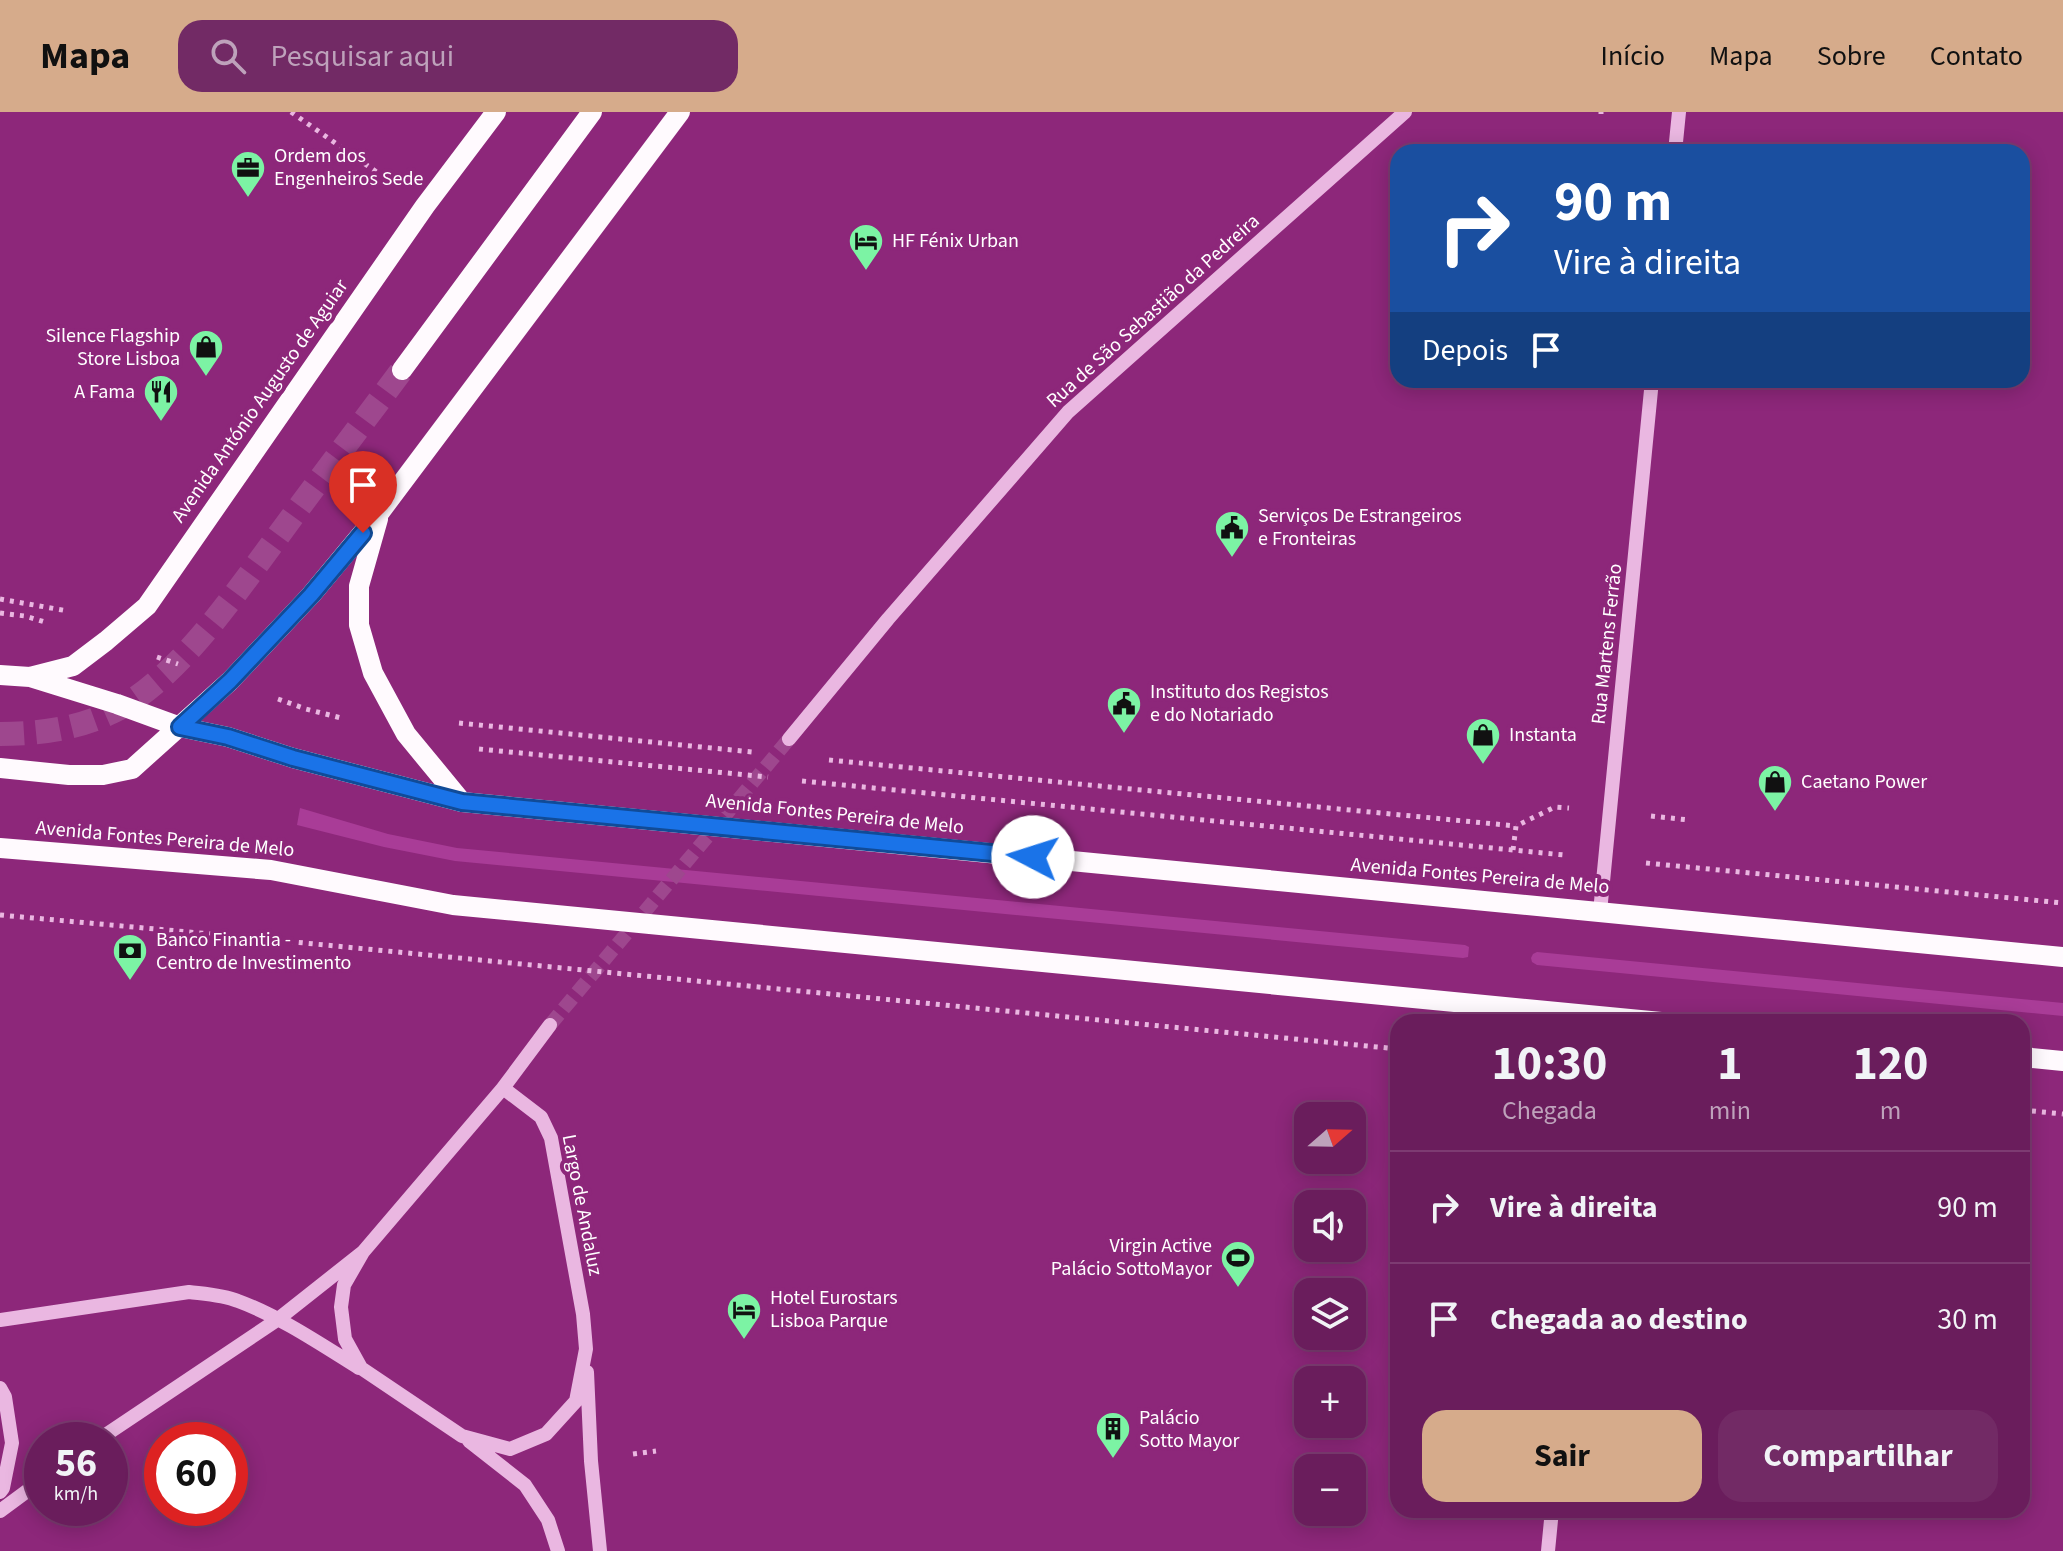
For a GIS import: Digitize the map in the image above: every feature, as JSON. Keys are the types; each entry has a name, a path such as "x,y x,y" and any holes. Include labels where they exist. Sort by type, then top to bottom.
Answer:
{"main road":[{"name":"Avenida António Augusto de Aguiar","path":"30,677 73,666 147,606 425,206 496,112"},
{"path":"402,370 592,112"},
{"path":"0,768 69,775 103,775 132,769 230,681 311,595 380,512 680,112"},
{"path":"380,512 359,586 359,625 373,673 406,734 462,802"},
{"name":"Avenida Fontes Pereira de Melo","path":"0,675 30,677 180,727 228,737 293,758 462,802 2063,957"},
{"name":"Avenida Fontes Pereira de Melo","path":"0,848 271,870 453,905 1546,1014"},
{"path":"2030,1058 2063,1061"}],"street":[{"name":"Rua de São Sebastião da Pedreira","path":"789,739 888,619 1068,412 1405,112"},
{"path":"1676,144 1679,112"},
{"name":"Rua Martens Ferrão","path":"1600,912 1651,388"},
{"path":"361,1368 345,1339 341,1307 344,1285 363,1252 503,1088 550,1025"},
{"name":"Largo de Andaluz","path":"503,1088 541,1117 551,1138 583,1314 591,1461 600,1551"},
{"path":"125,1422 277,1320 363,1252"},
{"name":"Largo de Andaluz","path":"0,1320 189,1292 238,1300 361,1368 462,1436 525,1485 548,1520 558,1551"},
{"name":"Largo de Andaluz","path":"462,1436 510,1449 546,1434 576,1401 586,1349"},
{"path":"0,1388 5,1397 12,1443 0,1492"},
{"path":"0,1511 24,1493"},
{"path":"1548,1551 1551,1518"}],"path":[{"path":"291,112 425,206"},
{"path":"0,599 68,611"},
{"path":"0,613 25,616 106,641 306,709 468,748 782,779"},
{"path":"447,720 467,725 753,753"},
{"path":"817,759 1516,826"},
{"path":"798,780 2063,903"},
{"path":"0,915 1390,1048"},
{"path":"2030,1111 2063,1114"}],"shaded area":[{"path":"300,808 388,834 457,848 1465,945 1469,947 1468,957 455,861 297,825"},
{"path":"1537,952 2063,1003 2063,1016 1537,965 1531,958"}],"tunnel":[{"path":"0,734 43,732 85,723 136,698 159,679 224,608 402,370"},
{"path":"550,1025 789,739"}],"place":[{"name":"Ordem dos Engenheiros Sede","path":"248,199"},
{"name":"HF Fénix Urban","path":"866,272"},
{"name":"Silence Flagship Store Lisboa","path":"206,378"},
{"name":"A Fama","path":"161,423"},
{"name":"Serviços De Estrangeiros e Fronteiras","path":"1232,559"},
{"name":"Instituto dos Registos e do Notariado","path":"1124,735"},
{"name":"Instanta","path":"1483,766"},
{"name":"Caetano Power","path":"1775,813"},
{"name":"Banco Finantia - Centro de Investimento","path":"130,982"},
{"name":"Virgin Active Palácio SottoMayor","path":"1238,1289"},
{"name":"Hotel Eurostars Lisboa Parque","path":"744,1341"},
{"name":"Palácio Sotto Mayor","path":"1113,1460"}],"route":[{"path":"363,533 311,595 230,681 180,727 228,737 293,758 462,802 1033,857"}]}
